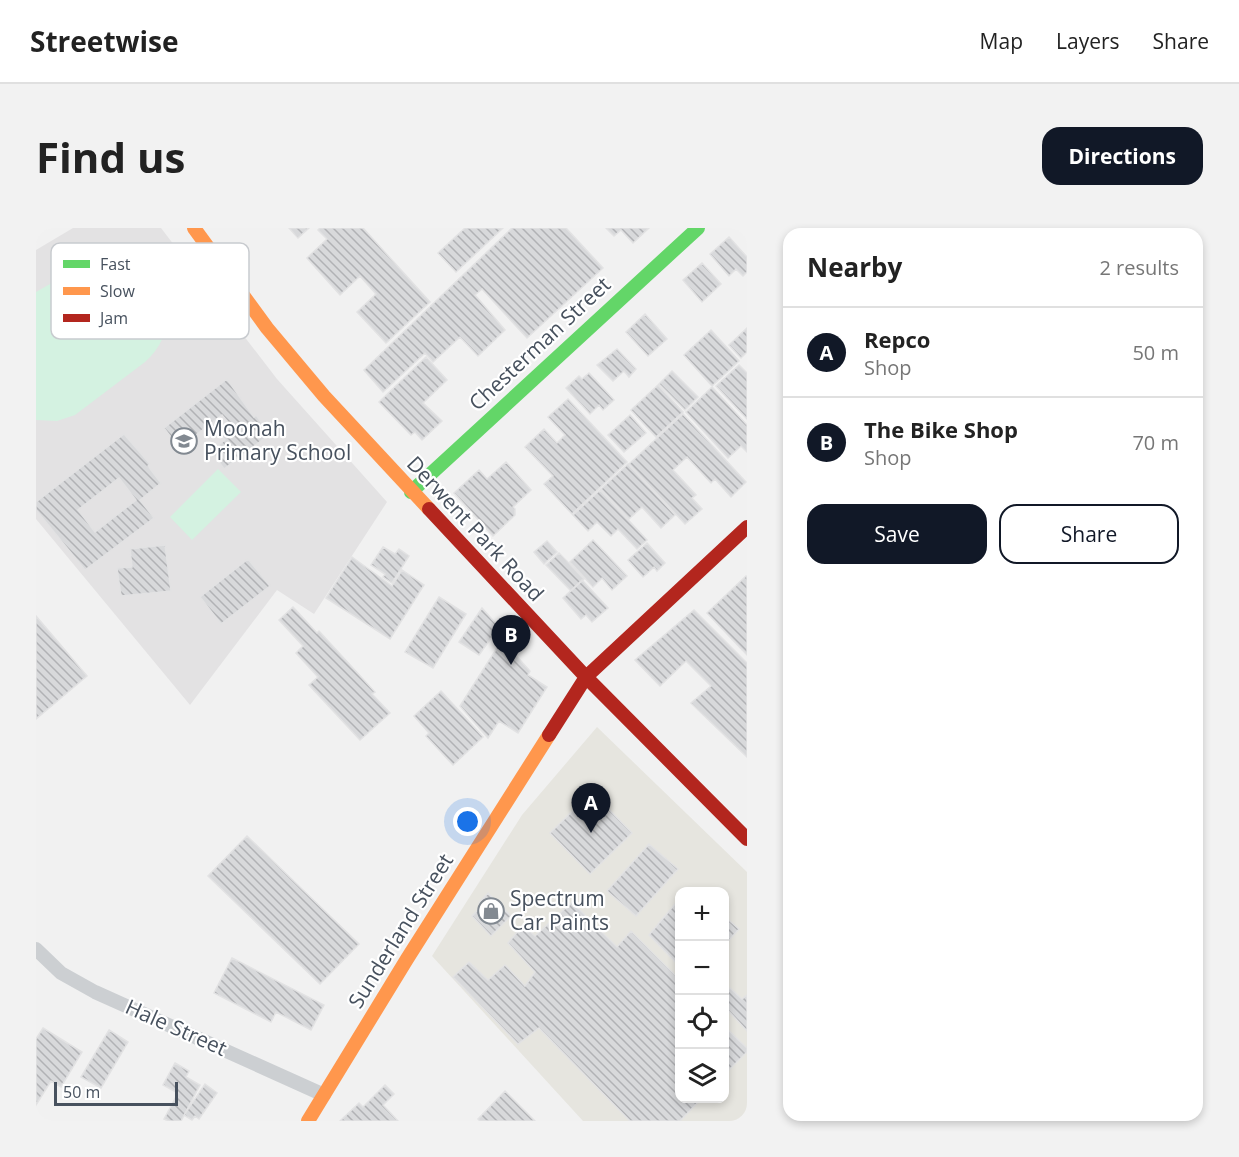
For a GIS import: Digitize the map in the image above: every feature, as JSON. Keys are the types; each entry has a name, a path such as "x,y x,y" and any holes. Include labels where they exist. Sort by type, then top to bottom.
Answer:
{"street":[{"name":"Derwent Park Road","path":"194,228 205,243"},
{"name":"Chesterman Street","path":"411,492 698,228"},
{"name":"Derwent Park Road","path":"249,303 324,396 411,492 586,677 747,840"},
{"name":"Sunderland Street","path":"308,1121 586,677 747,527"},
{"name":"Hale Street","path":"36,949 61,973 95,992 324,1095"}],"shaded area":[{"name":"Moonah Primary School","path":"73,228 161,228 173,243 51,243 51,339 246,339 277,379 387,502 314,614 277,590 190,705 36,519 36,250"},
{"path":"597,727 747,872 747,1121 583,1121 432,956 522,815"}],"green space":[{"path":"51,283 51,339 162,339 158,347 145,362 75,415 57,421 36,420 36,292"},
{"path":"218,469 241,492 192,540 170,517"}],"building":[{"path":"289,228 309,228 298,238"},
{"path":"320,228 363,228 430,302 386,343 357,312 376,294 360,276 340,295 307,258 327,239 318,230"},
{"path":"465,228 503,228 456,272 438,253"},
{"path":"512,228 566,228 603,268 527,338 482,289 475,295 505,330 478,356 460,337 433,362 425,353 383,392 364,370"},
{"path":"606,228 649,228 633,243 621,230 614,236"},
{"path":"729,237 747,257 747,272 743,276 736,269 729,276 710,254"},
{"path":"702,263 721,284 702,302 683,280"},
{"path":"645,314 667,339 648,356 626,332"},
{"path":"747,328 747,352 741,358 729,345"},
{"path":"711,330 739,361 712,386 684,355"},
{"path":"617,349 636,369 629,377 624,371 613,381 597,365"},
{"path":"426,357 447,380 423,403 442,421 422,440 415,432 411,435 379,402"},
{"path":"739,365 747,373 747,419 716,386"},
{"path":"672,371 698,397 685,410 659,384"},
{"path":"589,373 614,400 603,410 599,405 590,414 566,388 579,376 582,379"},
{"path":"227,379 254,417 256,415 270,434 224,469 211,451 225,440 221,435 232,427 222,415 179,448 164,428"},
{"path":"658,385 683,412 656,437 631,410"},
{"path":"712,387 747,425 747,452 741,446 728,458 686,412"},
{"path":"568,399 627,462 572,514 544,484 553,476 525,447 544,429 557,443 565,435 548,417"},
{"path":"683,414 746,482 731,497 715,479 711,483 687,457 673,470 696,495 692,498 702,509 685,524 629,464"},
{"path":"630,415 646,433 624,452 608,435"},
{"path":"124,434 150,464 148,466 161,483 140,500 154,518 85,570 36,510 36,502","holes":["119,478 136,500 95,532 78,510"]},
{"path":"506,462 531,490 513,507 515,515 493,536 454,493 479,470 487,479"},
{"path":"628,464 675,515 661,528 642,507 629,519 601,489"},
{"path":"600,490 647,540 637,549 618,529 611,536 597,522 588,531 573,515"},
{"path":"593,540 627,576 612,590 602,578 593,587 570,562"},
{"path":"547,541 557,552 544,564 534,552"},
{"path":"647,543 665,563 657,571 654,567 643,577 628,560"},
{"path":"165,545 171,591 121,596 117,568 132,567 130,549"},
{"path":"383,547 395,554 399,549 409,556 392,583 383,577 385,574 371,565"},
{"path":"559,553 584,579 571,591 546,565"},
{"path":"352,557 392,586 402,570 424,585 390,639 326,598"},
{"path":"248,559 270,586 221,624 200,597"},
{"path":"747,577 747,655 707,613"},
{"path":"582,580 608,608 592,622 586,615 581,619 563,598"},
{"path":"439,597 466,614 433,668 405,652"},
{"path":"293,607 317,633 319,631 375,692 372,694 390,713 360,740 309,685 318,677 296,653 303,646 279,620"},
{"path":"482,608 499,627 479,655 459,642"},
{"path":"694,610 747,663 747,757 691,703 711,686 686,661 660,686 635,660"},
{"path":"36,616 87,676 36,719"},
{"path":"502,640 530,671 528,675 547,687 518,733 499,721 488,738 460,706"},
{"path":"441,691 483,737 453,765 426,736 429,733 414,716"},
{"path":"592,792 632,833 590,874 550,833"},
{"path":"247,836 359,944 320,984 208,876"},
{"path":"649,844 678,869 636,916 607,891"},
{"name":"Spectrum Car Paints","path":"488,893 511,916 491,936 472,916 482,906 479,903"},
{"path":"572,902 617,947 631,931 675,975 675,1103 697,1103 680,1121 630,1121 539,1028 518,1044 453,977 469,962 488,980 505,965 525,986 535,972 508,943 523,925 535,936"},
{"path":"675,904 675,962 649,935"},
{"path":"729,920 739,929 729,940"},
{"path":"232,958 324,1005 311,1030 276,1012 271,1022 214,993"},
{"path":"729,989 742,999 747,995 747,1031 729,1011"},
{"path":"43,1028 82,1052 61,1087 51,1081 36,1105 36,1039"},
{"path":"109,1030 128,1042 101,1088 81,1077"},
{"path":"729,1031 747,1048 747,1052 729,1070"},
{"path":"175,1063 189,1071 186,1077 200,1085 181,1121 169,1121 164,1119 178,1093 163,1085"},
{"path":"205,1084 217,1093 199,1119 195,1116 192,1120 184,1115"},
{"path":"385,1085 394,1094 383,1105 398,1121 340,1121 359,1103 363,1107"},
{"path":"505,1091 535,1121 480,1121 478,1119"}],"traffic: fast":[{"path":"411,492 698,228"}],"traffic: slow":[{"path":"194,228 205,243"},
{"path":"249,303 324,396 429,509"},
{"path":"308,1121 407,959 549,735"}],"traffic: jam":[{"path":"429,509 586,677 747,839"},
{"path":"549,735 586,677 747,527"}],"place":[{"name":"Moonah Primary School","path":"184,441"},
{"name":"The Bike Shop","path":"511,665"},
{"name":"Repco","path":"591,833"},
{"name":"Spectrum Car Paints","path":"491,911"}]}
